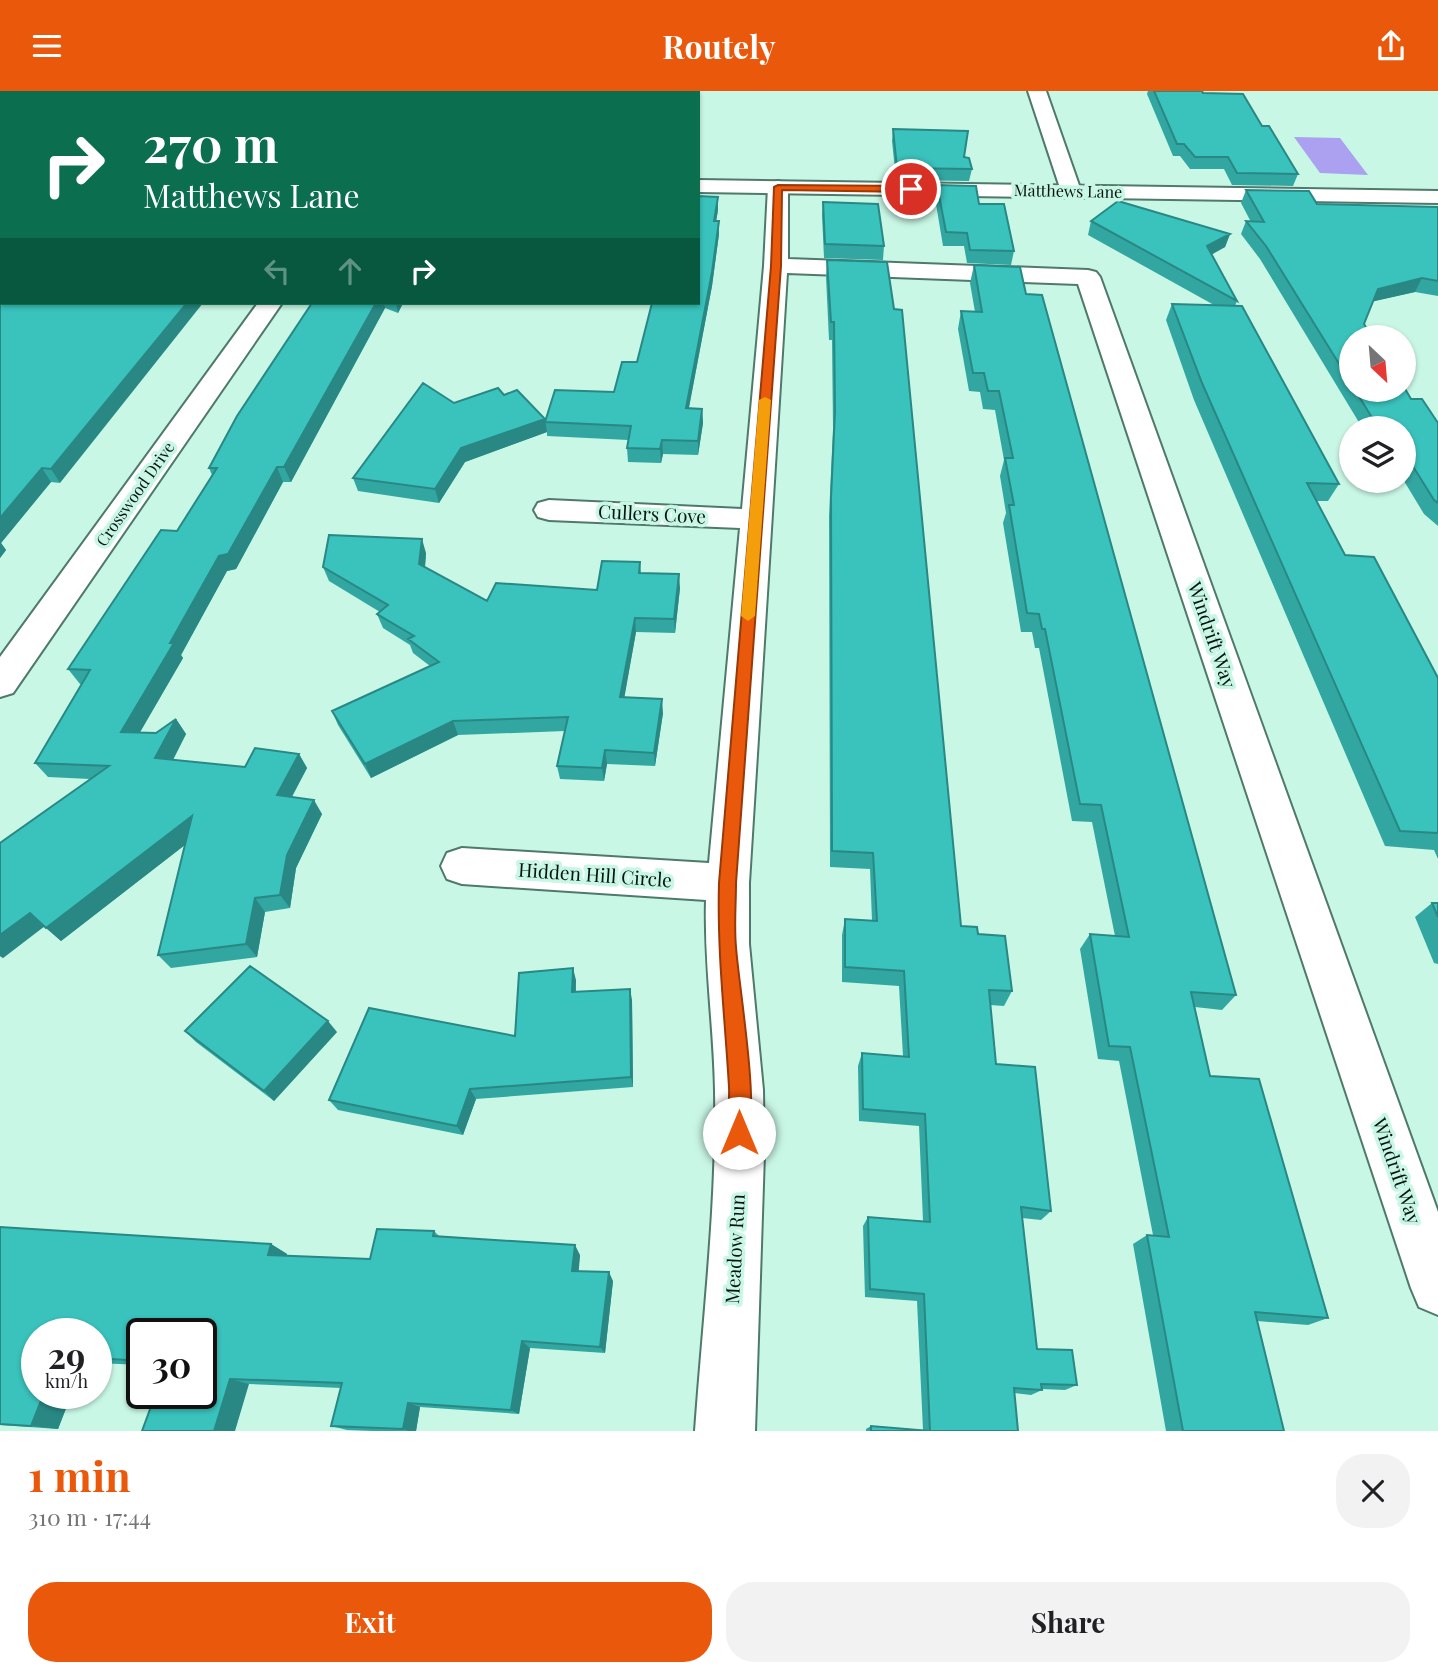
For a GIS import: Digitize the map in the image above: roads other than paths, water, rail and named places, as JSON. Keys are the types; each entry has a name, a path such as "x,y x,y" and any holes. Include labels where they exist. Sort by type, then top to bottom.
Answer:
{"street":[{"path":"1037,91 1071,191"},
{"name":"Matthews Lane","path":"700,186 1438,197"},
{"name":"Meadow Run","path":"725,1431 740,1115 727,944 728,883 776,266 778,187"},
{"name":"Windrift Way","path":"776,266 1088,277 1438,1288"},
{"name":"Crosswood Drive","path":"0,684 269,305"},
{"name":"Cullers Cove","path":"549,510 755,519"},
{"name":"Hidden Hill Circle","path":"461,866 728,883"}]}
